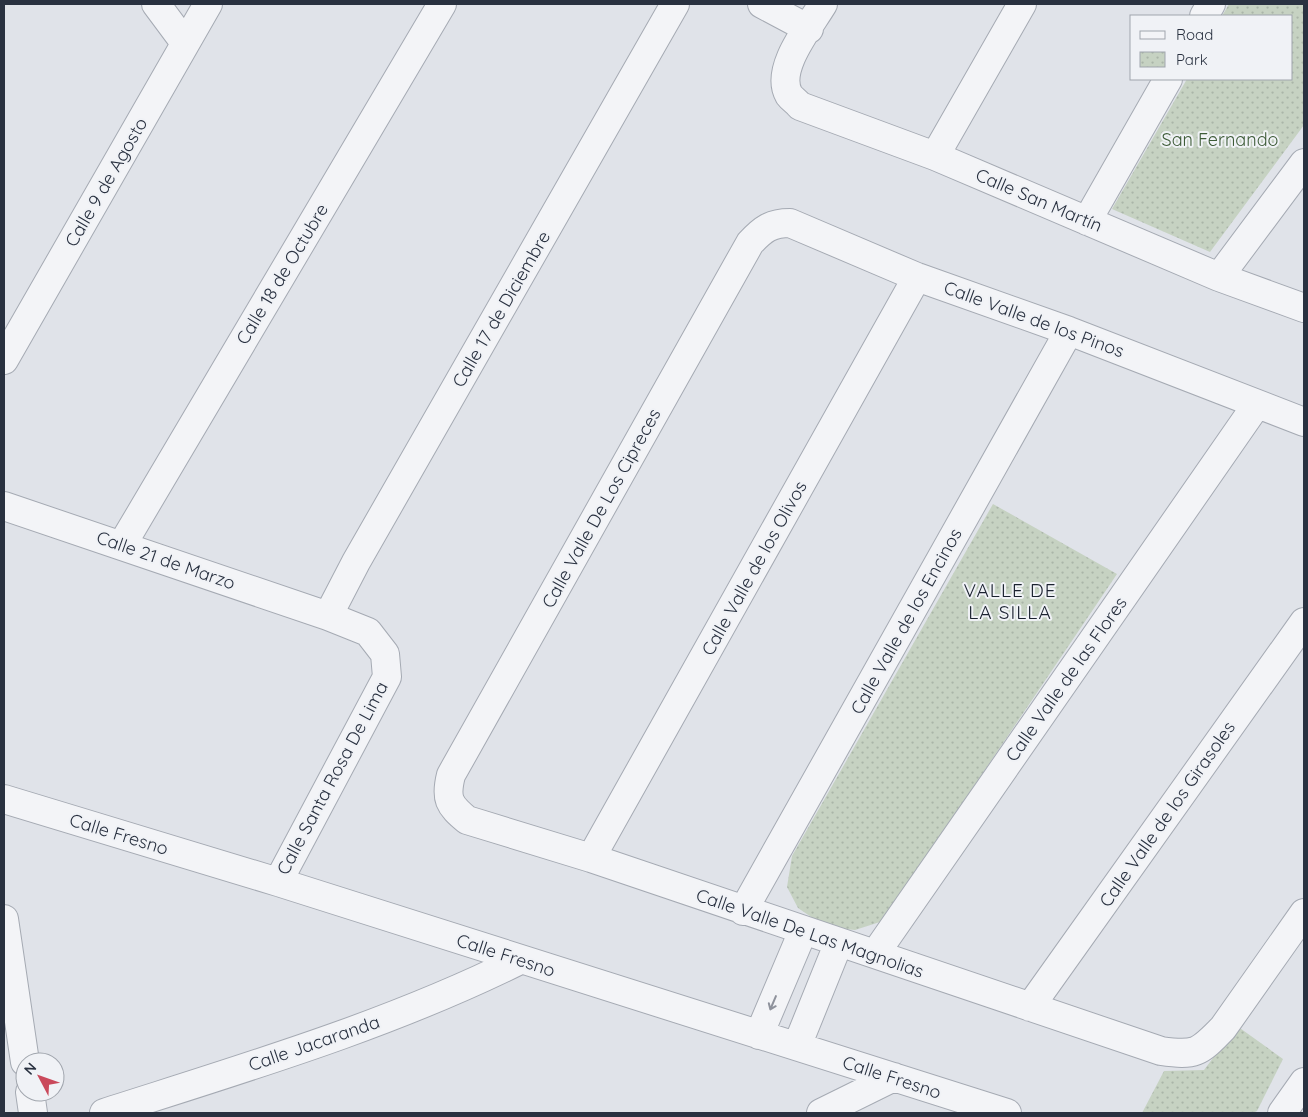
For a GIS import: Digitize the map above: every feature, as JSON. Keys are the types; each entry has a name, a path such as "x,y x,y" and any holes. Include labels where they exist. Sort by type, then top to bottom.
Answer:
{"street":[{"path":"156,4 185,43"},
{"name":"Calle 9 de Agosto","path":"4,360 208,4"},
{"name":"Calle 18 de Octubre","path":"122,545 442,4"},
{"name":"Calle 17 de Diciembre","path":"328,616 356,562 675,4"},
{"path":"762,4 809,29 823,4"},
{"path":"935,156 1022,4"},
{"path":"1205,15 1211,4"},
{"name":"Calle San Martín","path":"809,29 788,62 785,82 790,95 800,106 935,156 1219,277 1304,308"},
{"path":"1087,221 1167,80"},
{"path":"1219,277 1304,163"},
{"name":"Calle Valle de los Pinos","path":"764,229 776,223 790,223 917,277 1069,331 1304,422"},
{"name":"Calle Valle De Los Cipreces","path":"446,792 456,767 750,243 764,229"},
{"name":"Calle Valle de los Olivos","path":"591,858 917,277"},
{"name":"Calle Valle de los Encinos","path":"743,911 1069,331"},
{"name":"Calle Valle de las Flores","path":"875,954 1257,404"},
{"name":"Calle 21 de Marzo","path":"4,506 328,616"},
{"name":"Calle Santa Rosa De Lima","path":"278,882 386,677 385,654 368,632 328,616"},
{"name":"Calle Valle de los Girasoles","path":"1030,1007 1304,622"},
{"name":"Calle Valle De Las Magnolias","path":"446,792 452,808 467,820 591,858 1161,1051 1187,1055 1207,1044 1223,1028 1304,913"},
{"name":"Calle Fresno","path":"4,799 278,882 1008,1113"},
{"path":"4,919 24,1052"},
{"path":"759,1035 803,931"},
{"path":"797,1046 839,942"},
{"name":"Calle Jacaranda","path":"104,1113 335,1038 483,978 520,960"},
{"path":"821,1113 894,1077"},
{"path":"1282,1113 1304,1082"}],"green space":[{"name":"San Fernando","path":"1229,4 1304,4 1304,125 1210,252 1112,209 1186,80 1293,80 1293,15 1223,15"},
{"path":"993,504 1117,574 883,921 855,930 826,927 798,908 787,887 792,856"},
{"path":"1237,1026 1283,1059 1257,1111 1253,1113 1142,1113 1164,1071 1204,1070"}],"district":[{"name":"VALLE DE LA SILLA","path":"1010,601"}]}
